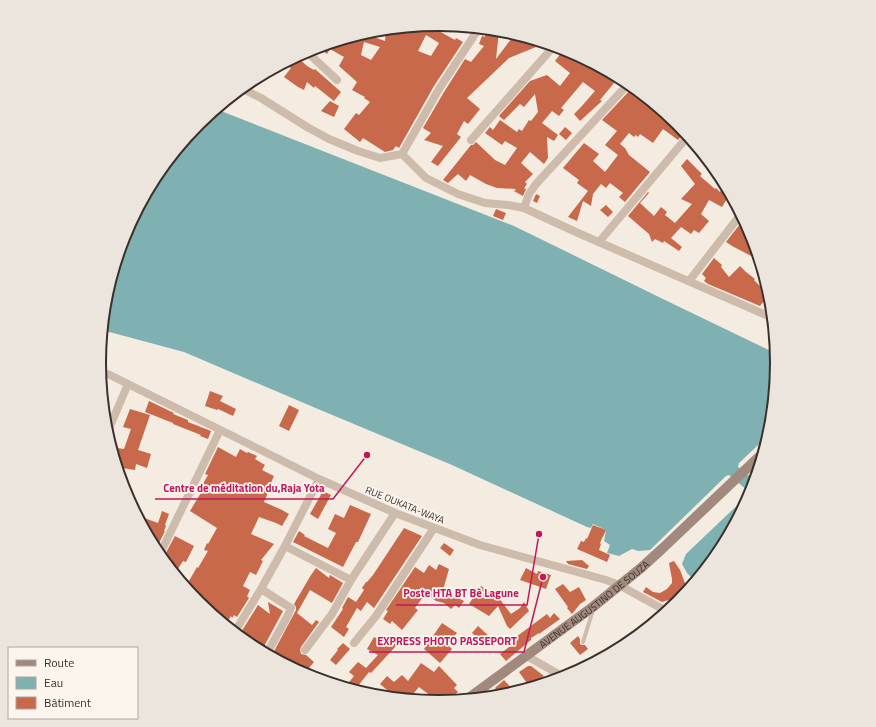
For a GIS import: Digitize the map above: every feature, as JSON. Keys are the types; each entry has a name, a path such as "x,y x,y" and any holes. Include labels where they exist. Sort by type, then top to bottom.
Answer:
{"main road":[{"name":"AVENUE AUGUSTINO DE SOUZA","path":"475,694 594,606 663,548 756,459"}],"street":[{"path":"402,154 473,33"},
{"path":"471,140 550,51"},
{"path":"311,56 338,80"},
{"path":"524,208 529,194 536,184 624,88"},
{"path":"247,91 329,139 358,151 380,158 402,154"},
{"path":"599,242 684,140"},
{"path":"402,154 426,178 458,194 485,203 524,208 767,315"},
{"path":"689,281 737,219"},
{"name":"RUE OUKATA-WAYA","path":"106,374 319,479 395,513 480,545 606,580 619,585 662,609"},
{"path":"111,424 128,384"},
{"path":"163,549 220,430"},
{"path":"237,628 261,590 319,479"},
{"path":"305,650 332,614 351,580 395,513"},
{"path":"354,643 376,616 434,528"},
{"path":"285,546 351,580"},
{"path":"261,590 291,608 269,649"},
{"path":"527,656 558,673"}],"lane":[{"path":"584,642 594,606"}],"water":[{"path":"222,111 514,226 770,351 770,385 768,407 761,443 739,463 738,467 750,477 746,489 729,475 726,476 650,550 638,551 632,549 619,556 607,553 610,545 604,541 606,530 593,524 591,528 587,527 452,465 184,352 107,331 108,320 117,277 123,257 140,216 150,197 174,161 188,144 203,128"},
{"path":"740,503 726,530 692,578 682,564 686,554"}],"building":[{"path":"438,31 455,40 456,38 463,42 434,86 399,148 396,146 393,150 385,152 363,138 360,142 344,129 356,113 359,115 370,102 364,98 365,97 352,90 357,82 339,66 344,57 330,49 373,37 385,41 386,35","holes":["426,35 439,43 431,56 418,51","364,42 380,47 371,60 361,55"]},
{"path":"485,35 498,36 496,59 511,39 536,47 509,58 467,98 480,109 468,124 464,121 457,134 461,137 438,166 431,162 443,146 424,140 431,133 423,128 465,59 471,62 484,46 479,44 482,36 485,37"},
{"path":"330,49 327,54 324,52"},
{"path":"560,54 565,56 585,65 614,83 600,100 602,101 580,121 574,114 595,91 583,82 561,108 564,110 559,116 552,111 542,123 558,135 554,141 547,137 548,158 544,164 530,152 521,163 533,174 525,182 527,184 524,188 526,189 523,196 514,191 516,189 497,188 470,175 466,181 458,174 448,183 443,180 471,145 476,142 495,160 505,165 517,148 505,141 502,145 485,133 490,127 493,130 500,120 517,132 519,129 522,131 529,120 531,121 538,112 535,94 524,107 520,104 504,120 499,116 530,81 547,75 560,86 570,73 555,61"},
{"path":"301,61 307,66 314,70 315,69 341,92 334,101 315,86 314,88 307,82 304,90 284,77 291,68 289,66"},
{"path":"629,91 657,114 681,137 678,140 663,129 653,143 640,134 638,137 636,135 634,137 629,133 620,144 625,148 629,155 650,172 625,202 619,197 623,193 610,183 606,188 601,184 593,194 591,206 583,201 577,221 568,217 588,191 577,183 579,180 563,168 584,143 599,154 593,161 605,172 618,155 605,145 617,131 602,120"},
{"path":"330,101 339,106 334,117 321,111"},
{"path":"565,127 572,133 566,140 559,134"},
{"path":"687,159 702,174 700,176 715,189 716,188 720,192 721,190 727,199 722,207 709,200 701,214 709,221 699,233 694,230 691,234 681,227 671,238 682,247 679,251 664,241 663,243 655,239 652,242 649,234 628,216 648,192 649,193 640,203 654,216 661,207 667,212 665,215 675,223 692,204 681,199 695,184 681,166"},
{"path":"536,194 540,196 537,203 533,201"},
{"path":"606,205 613,212 608,217 600,210"},
{"path":"496,209 506,213 503,220 493,216"},
{"path":"740,224 753,257 732,246 726,242"},
{"path":"714,258 722,265 721,267 729,277 740,266 755,279 754,280 761,287 764,301 760,306 708,284 704,281 706,278 702,274"},
{"path":"210,391 223,396 220,401 236,409 233,416 218,409 205,406"},
{"path":"149,401 188,420 188,422 211,431 208,439 145,412"},
{"path":"289,405 299,410 289,431 279,426"},
{"path":"130,409 150,415 138,450 151,454 147,468 136,464 135,470 122,468 117,448 124,449 131,429 123,427"},
{"path":"218,447 236,457 240,449 257,456 255,459 265,465 262,470 274,476 264,502 289,514 282,526 259,517 251,534 274,544 261,560 263,561 256,575 250,572 243,586 250,590 247,596 249,598 237,617 234,615 232,618 231,616 228,621 203,599 188,583 208,551 204,550 217,528 190,511 202,491 200,489 208,475 205,474"},
{"path":"323,491 331,495 318,519 310,514"},
{"path":"350,505 371,514 358,542 356,542 343,567 293,542 299,531 305,535 304,536 328,548 336,533 328,529 335,514 344,518"},
{"path":"162,511 169,514 165,525 165,531 159,543 144,518 158,523"},
{"path":"593,525 606,530 600,543 599,550 610,555 607,562 577,549 581,541 584,542 586,538 587,539"},
{"path":"404,528 422,536 374,608 367,602 361,611 357,608 346,627 349,629 344,637 331,627 343,609 342,608 348,597 356,602 364,590 362,588 373,575"},
{"path":"175,536 194,546 186,562 183,561 177,570 166,553"},
{"path":"444,543 454,550 450,556 440,548"},
{"path":"582,560 589,566 587,569 568,564 566,561"},
{"path":"674,561 680,570 686,585 674,598 662,602 643,592 646,587 653,592 660,593 667,589 672,583 669,563"},
{"path":"439,564 449,569 443,590 464,601 459,608 455,605 451,609 444,603 436,601 426,593 415,608 418,610 402,630 392,621 390,624 383,619 388,611 386,610 415,567 424,573 429,565 436,570"},
{"path":"316,568 329,578 330,575 343,583 332,603 310,590 297,613 312,625 316,620 319,622 300,650 301,654 306,655 314,662 308,669 310,670 274,652 296,610 294,604"},
{"path":"526,568 537,574 538,571 551,575 546,589 520,580"},
{"path":"563,584 570,592 579,587 586,600 580,604 572,614 555,589"},
{"path":"481,586 491,593 493,590 511,614 520,608 524,602 529,611 510,629 507,626 498,606 489,616 469,604"},
{"path":"268,602 283,611 264,646 242,631 258,605 270,614"},
{"path":"554,613 560,619 531,638 531,640 506,661 500,654 518,640 516,637 547,614 550,618"},
{"path":"442,623 457,633 447,644 452,649 440,663 424,649"},
{"path":"478,626 491,638 485,645 472,633"},
{"path":"578,636 580,639 580,644 585,645 588,649 580,655 570,643"},
{"path":"374,637 387,644 391,639 396,643 396,646 371,673 369,672 358,686 348,684 354,676 349,672 358,662 366,668 378,655 367,649"},
{"path":"343,643 350,649 336,665 330,660"},
{"path":"421,663 434,672 439,666 457,685 454,688 458,692 454,695 431,696 419,687 413,695 395,693 390,692 380,684 387,676 394,682 402,675 408,681"},
{"path":"528,666 531,666 544,676 537,681 527,684 519,672"},
{"path":"504,680 511,688 497,691 495,688"}],"place":[{"name":"Centre de méditation du,Raja Yota","path":"367,455"},
{"name":"Poste HTA BT Bè Lagune","path":"539,534"},
{"name":"EXPRESS PHOTO PASSEPORT","path":"543,577"}]}
